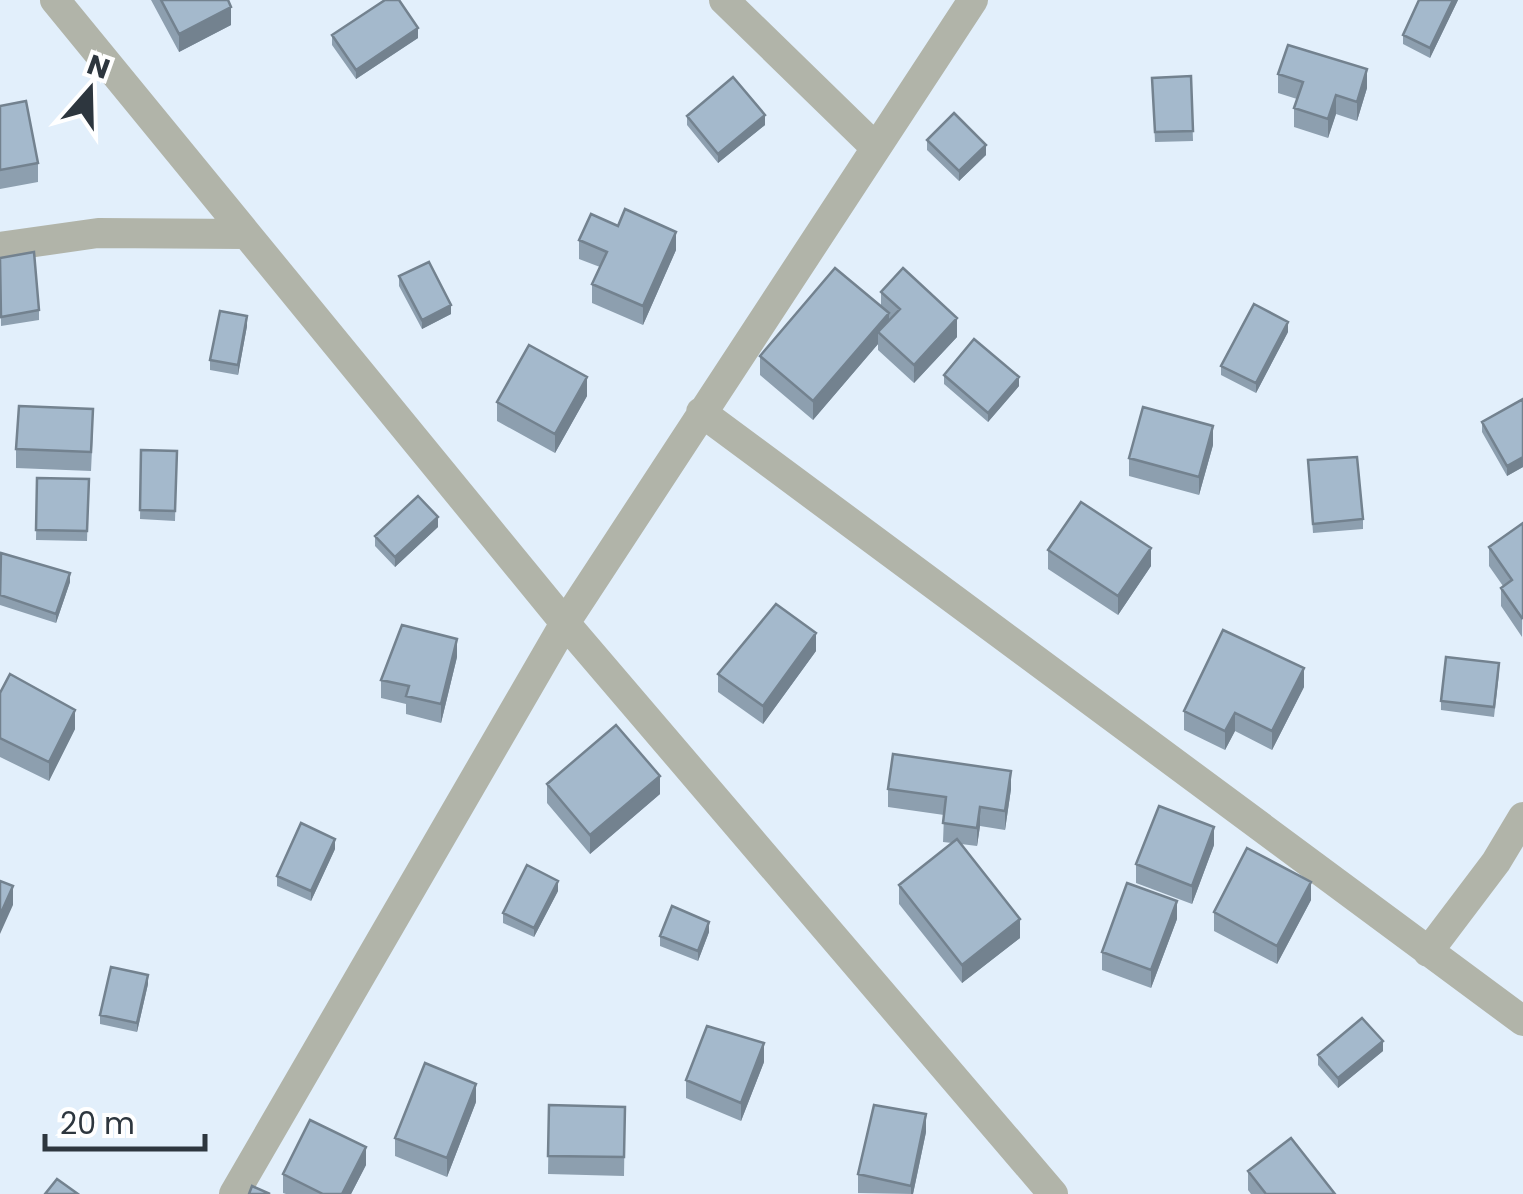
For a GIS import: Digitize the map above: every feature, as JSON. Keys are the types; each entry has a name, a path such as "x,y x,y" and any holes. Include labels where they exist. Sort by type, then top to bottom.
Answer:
{"street":[{"path":"55,0 565,623 1052,1194"},
{"path":"724,0 874,146"},
{"path":"234,1194 565,623 973,0"},
{"path":"0,248 98,233 245,234"},
{"path":"701,412 1523,1021"},
{"path":"1428,952 1509,859 1523,816"}],"building":[{"path":"161,0 228,0 231,7 179,34"},
{"path":"385,0 399,0 418,28 356,70 332,35"},
{"path":"1419,0 1453,0 1430,48 1403,35"},
{"path":"1288,45 1367,69 1357,102 1336,95 1328,119 1294,108 1303,82 1278,74"},
{"path":"1191,76 1193,131 1155,132 1152,78"},
{"path":"733,77 765,115 718,154 687,116"},
{"path":"26,101 38,163 0,170 0,106"},
{"path":"954,113 986,145 959,171 927,140"},
{"path":"625,209 676,232 643,306 592,284 607,252 579,240 591,214 618,226"},
{"path":"34,252 39,310 1,317 0,258"},
{"path":"429,262 451,305 422,320 399,276"},
{"path":"835,268 889,313 813,401 760,356"},
{"path":"903,268 957,318 914,365 878,332 900,309 881,292"},
{"path":"1254,304 1288,322 1256,383 1221,366"},
{"path":"220,311 247,316 238,365 210,360"},
{"path":"974,339 1019,377 988,413 944,375"},
{"path":"529,345 587,377 555,434 497,402"},
{"path":"1523,399 1523,457 1507,466 1482,422"},
{"path":"19,406 93,409 91,452 16,449"},
{"path":"1143,407 1213,426 1199,477 1129,458"},
{"path":"141,450 177,451 175,511 140,510"},
{"path":"1357,457 1363,519 1313,524 1308,460"},
{"path":"37,478 89,479 87,531 36,530"},
{"path":"418,496 438,517 395,557 375,536"},
{"path":"1081,502 1151,548 1118,596 1048,550"},
{"path":"1523,523 1522,618 1501,588 1512,580 1489,547"},
{"path":"1,553 70,573 56,614 0,595"},
{"path":"776,604 816,633 763,706 718,674"},
{"path":"402,625 457,639 441,704 406,696 409,686 381,680"},
{"path":"1223,630 1304,668 1272,731 1235,713 1225,731 1184,711"},
{"path":"1446,657 1499,663 1494,707 1441,701"},
{"path":"10,674 75,710 49,762 0,738 0,693"},
{"path":"616,725 660,776 590,835 547,784"},
{"path":"893,754 1011,771 1005,811 980,807 977,828 943,823 946,797 888,789"},
{"path":"1159,806 1214,827 1192,886 1136,864"},
{"path":"301,823 335,839 311,891 277,876"},
{"path":"957,839 1020,919 962,965 899,885"},
{"path":"1247,848 1311,882 1277,946 1214,912"},
{"path":"527,865 558,881 534,928 503,913"},
{"path":"0,881 13,886 0,915"},
{"path":"1127,883 1177,901 1151,970 1102,952"},
{"path":"672,906 709,922 698,951 660,936"},
{"path":"111,967 148,975 137,1023 100,1015"},
{"path":"1362,1018 1383,1041 1338,1078 1318,1055"},
{"path":"707,1026 764,1043 741,1103 686,1080"},
{"path":"425,1063 476,1084 447,1158 395,1138"},
{"path":"549,1105 625,1107 624,1157 548,1156"},
{"path":"874,1105 926,1114 911,1186 858,1174"},
{"path":"310,1120 366,1147 342,1194 323,1194 283,1174"},
{"path":"1291,1138 1335,1194 1266,1194 1248,1171"},
{"path":"57,1179 78,1194 45,1194"},
{"path":"252,1186 270,1194 249,1194"}]}
